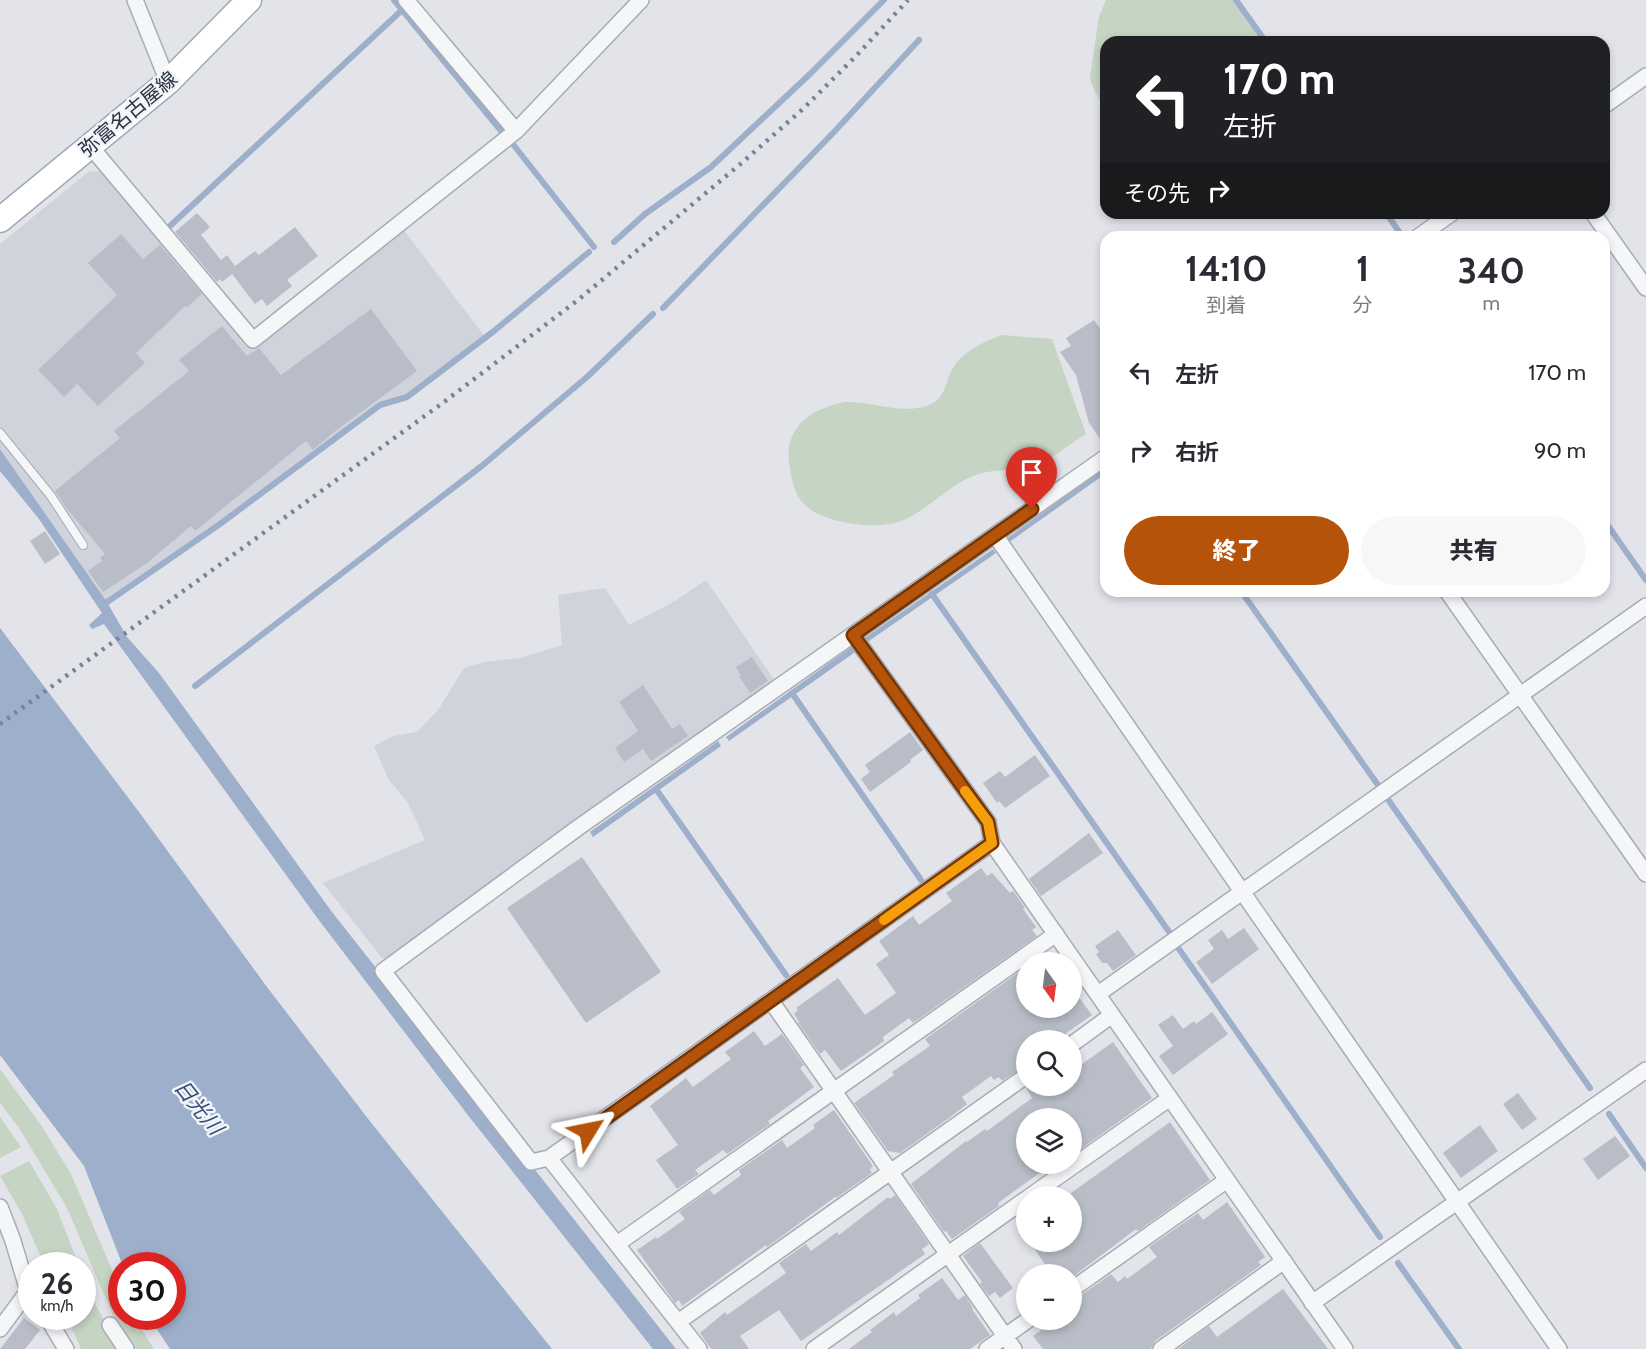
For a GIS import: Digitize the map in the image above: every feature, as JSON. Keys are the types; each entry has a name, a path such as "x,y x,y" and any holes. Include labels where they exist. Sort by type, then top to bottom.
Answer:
{"main road":[{"name":"弥富名古屋線","path":"0,220 168,82 249,0"}],"street":[{"path":"135,0 168,82"},
{"path":"406,0 516,131"},
{"path":"91,147 253,340 516,131 641,0"},
{"path":"1610,102 1646,76"},
{"path":"1426,231 1444,219"},
{"path":"1610,237 1646,288"},
{"path":"992,843 549,1158 531,1162 383,971 579,827 1100,461"},
{"path":"995,535 1559,1349"},
{"path":"1451,597 1646,874"},
{"path":"1098,994 1646,606"},
{"path":"853,635 988,822 992,843 1284,1262 1341,1348"},
{"path":"616,1244 1056,934"},
{"path":"771,1001 1010,1342"},
{"path":"1082,1037 1112,1016"},
{"path":"1312,1303 1646,1070"},
{"path":"678,1322 1016,1083"},
{"path":"1045,1186 1170,1098"},
{"path":"549,1158 699,1349"},
{"path":"1082,1282 1227,1180"},
{"path":"814,1349 1016,1206"},
{"path":"0,1207 18,1254"},
{"path":"0,1252 14,1241"},
{"path":"1161,1349 1284,1262"},
{"path":"0,1329 18,1307"},
{"path":"55,1330 66,1349"},
{"path":"114,1330 126,1349"},
{"path":"987,1349 1010,1342 1020,1330"}],"lane":[{"path":"0,433 51,496 83,545"}],"shaded area":[{"path":"100,171 249,348 403,229 486,338 407,397 380,405 220,524 107,602 0,449 0,244 88,172"},
{"path":"706,580 775,681 390,958 382,958 323,883 425,840 408,803 389,780 374,746 393,736 417,732 438,710 464,668 484,662 520,658 562,645 558,595 605,588 629,625 675,601"}],"green space":[{"path":"1106,0 1236,0 1262,36 1100,36 1100,100 1090,77 1099,16"},
{"path":"1001,335 1052,339 1086,434 1037,465 986,472 964,480 922,510 893,523 867,525 838,521 814,512 801,501 793,482 788,452 794,432 809,416 827,407 847,402 901,409 923,407 933,403 941,396 950,373 962,357 981,344"},
{"path":"0,1069 41,1125 71,1174 108,1261 108,1304 96,1276 96,1252 86,1252 67,1208 19,1128 0,1103"},
{"path":"0,1117 21,1147 0,1158"},
{"path":"29,1161 57,1209 74,1252 39,1252 22,1214 0,1176"},
{"path":"96,1305 120,1349 81,1349 73,1330 96,1330"},
{"path":"122,1330 142,1330 154,1349 135,1349"}],"water":[{"path":"0,449 107,602 127,637 159,673 332,912 676,1349 653,1349 467,1114 318,919 104,624 92,629 89,625 102,613 39,519 0,471"},
{"path":"1100,472 1100,478 1008,543 1006,539"},
{"path":"993,549 996,553 866,643 863,639"},
{"name":"日光川","path":"0,628 267,987 369,1120 552,1349 170,1349 158,1330 186,1330 186,1252 118,1252 84,1166 0,1055"},
{"path":"854,645 858,650 729,741 726,737"},
{"path":"718,741 721,746 593,837 590,832"}],"building":[{"path":"197,213 210,227 201,235 221,260 227,255 235,266 255,251 259,255 295,227 318,256 287,280 292,286 267,306 262,299 255,304 232,274 222,282 220,279 217,282 175,232"},
{"path":"121,234 143,259 160,245 202,294 186,308 185,306 136,353 145,363 98,406 77,384 64,397 38,370 117,295 88,263"},
{"path":"371,309 417,371 313,450 306,441 195,531 191,526 147,563 103,592 88,571 102,561 100,558 105,554 55,491 120,438 114,431 189,371 179,360 222,326 247,356 259,348 281,375"},
{"path":"1094,320 1100,328 1100,439 1089,423 1076,375 1060,352 1071,346 1066,338"},
{"path":"45,531 60,554 45,564 30,541"},
{"path":"752,657 768,681 750,693 736,667"},
{"path":"643,685 672,729 680,724 688,736 651,761 643,749 624,762 615,748 638,731 619,702"},
{"path":"910,732 923,750 910,760 911,762 870,792 861,779 870,772 865,765"},
{"path":"1035,755 1050,776 1005,808 999,801 997,803 983,783 1000,771 1005,777"},
{"path":"1089,833 1103,853 1041,896 1029,879"},
{"path":"582,857 661,972 586,1023 507,908"},
{"path":"981,868 987,876 992,873 1010,893 1013,891 1036,927 1032,930 1037,936 913,1023 909,1018 883,1037 884,1041 841,1071 825,1050 820,1054 798,1023 794,1014 798,1010 796,1008 838,978 865,1015 896,993 876,964 889,955 879,941 913,916 919,925 952,901 946,893"},
{"path":"1244,928 1259,949 1212,984 1196,962 1214,949 1208,940 1222,930 1228,939"},
{"path":"1118,930 1136,955 1113,971 1107,963 1102,963 1096,954 1099,952 1095,946"},
{"path":"1016,974 1016,1018 1082,1018 1082,1002 1092,1015 1071,1030 1016,1030 1016,1072 1002,1081 999,1077 994,1080 991,1076 962,1097 967,1104 949,1118 900,1153 888,1151 854,1103 894,1075 892,1072 930,1046 925,1039"},
{"path":"1212,1012 1228,1034 1173,1075 1159,1056 1173,1046 1158,1025 1173,1015 1183,1029 1194,1021 1196,1024"},
{"path":"754,1031 765,1046 782,1034 804,1065 800,1068 814,1087 768,1121 770,1124 727,1154 723,1150 695,1170 699,1174 677,1189 656,1160 678,1145 650,1106 686,1078 693,1087 731,1059 725,1052"},
{"path":"1113,1042 1152,1098 1082,1148 1082,1108 1018,1108 1032,1098 1031,1096 1082,1096 1082,1064"},
{"path":"1518,1093 1537,1119 1522,1130 1503,1104"},
{"path":"834,1110 873,1166 870,1169 872,1173 767,1247 766,1245 682,1306 679,1300 675,1303 637,1250 685,1219 679,1212 710,1190 714,1195 741,1175 739,1170 782,1140 787,1148 815,1128 813,1125"},
{"path":"1016,1110 1016,1174 1038,1174 1022,1186 1016,1186 1016,1190 998,1203 999,1206 952,1239 946,1231 944,1232 911,1184 966,1141 985,1129 987,1131"},
{"path":"1170,1122 1210,1180 1138,1231 1136,1229 1082,1270 1082,1264 1045,1264 1037,1252 1082,1252 1081,1186"},
{"path":"1480,1125 1498,1151 1461,1178 1443,1153"},
{"path":"1615,1136 1630,1156 1598,1180 1583,1159"},
{"path":"895,1195 929,1244 922,1249 925,1254 801,1341 779,1310 740,1336 749,1349 711,1349 700,1333 725,1312 727,1315 786,1273 779,1263 806,1244 811,1251 837,1232 839,1235 888,1197 890,1199"},
{"path":"1227,1202 1265,1257 1258,1262 1261,1265 1155,1341 1151,1349 1043,1349 1033,1336 1041,1330 1082,1330 1082,1294 1111,1274 1118,1282 1125,1276 1127,1279 1157,1257 1149,1247 1198,1213 1203,1220"},
{"path":"980,1243 1013,1288 1000,1298 995,1292 989,1296 963,1256"},
{"path":"942,1278 958,1300 965,1295 990,1335 970,1349 849,1349 894,1312 896,1316 920,1298 918,1295"},
{"path":"1283,1289 1328,1349 1178,1349 1209,1326 1217,1337"},
{"path":"18,1326 18,1330 40,1330 25,1349 0,1349"}],"waterway":[{"path":"394,0 502,132"},
{"path":"614,242 645,214 711,167 810,74 884,0"},
{"path":"1236,0 1262,36"},
{"path":"170,226 402,10"},
{"path":"663,308 834,132 919,40"},
{"path":"512,143 594,247"},
{"path":"1390,219 1399,231"},
{"path":"103,605 220,524 380,405 407,397 494,331 589,252"},
{"path":"195,686 483,465 587,377 653,314"},
{"path":"1610,529 1646,580"},
{"path":"932,594 1172,936"},
{"path":"1245,597 1378,785"},
{"path":"792,693 921,880"},
{"path":"656,789 786,975"},
{"path":"1387,798 1590,1088"},
{"path":"1179,949 1380,1237"},
{"path":"1609,1114 1646,1168"},
{"path":"1398,1263 1459,1349"}],"railway":[{"path":"0,724 444,402 578,300 804,108 908,0"}],"slow traffic":[{"path":"884,920 992,843 988,822 965,791"}],"route":[{"path":"588,1131 992,843 988,822 853,635 1032,509"}]}
